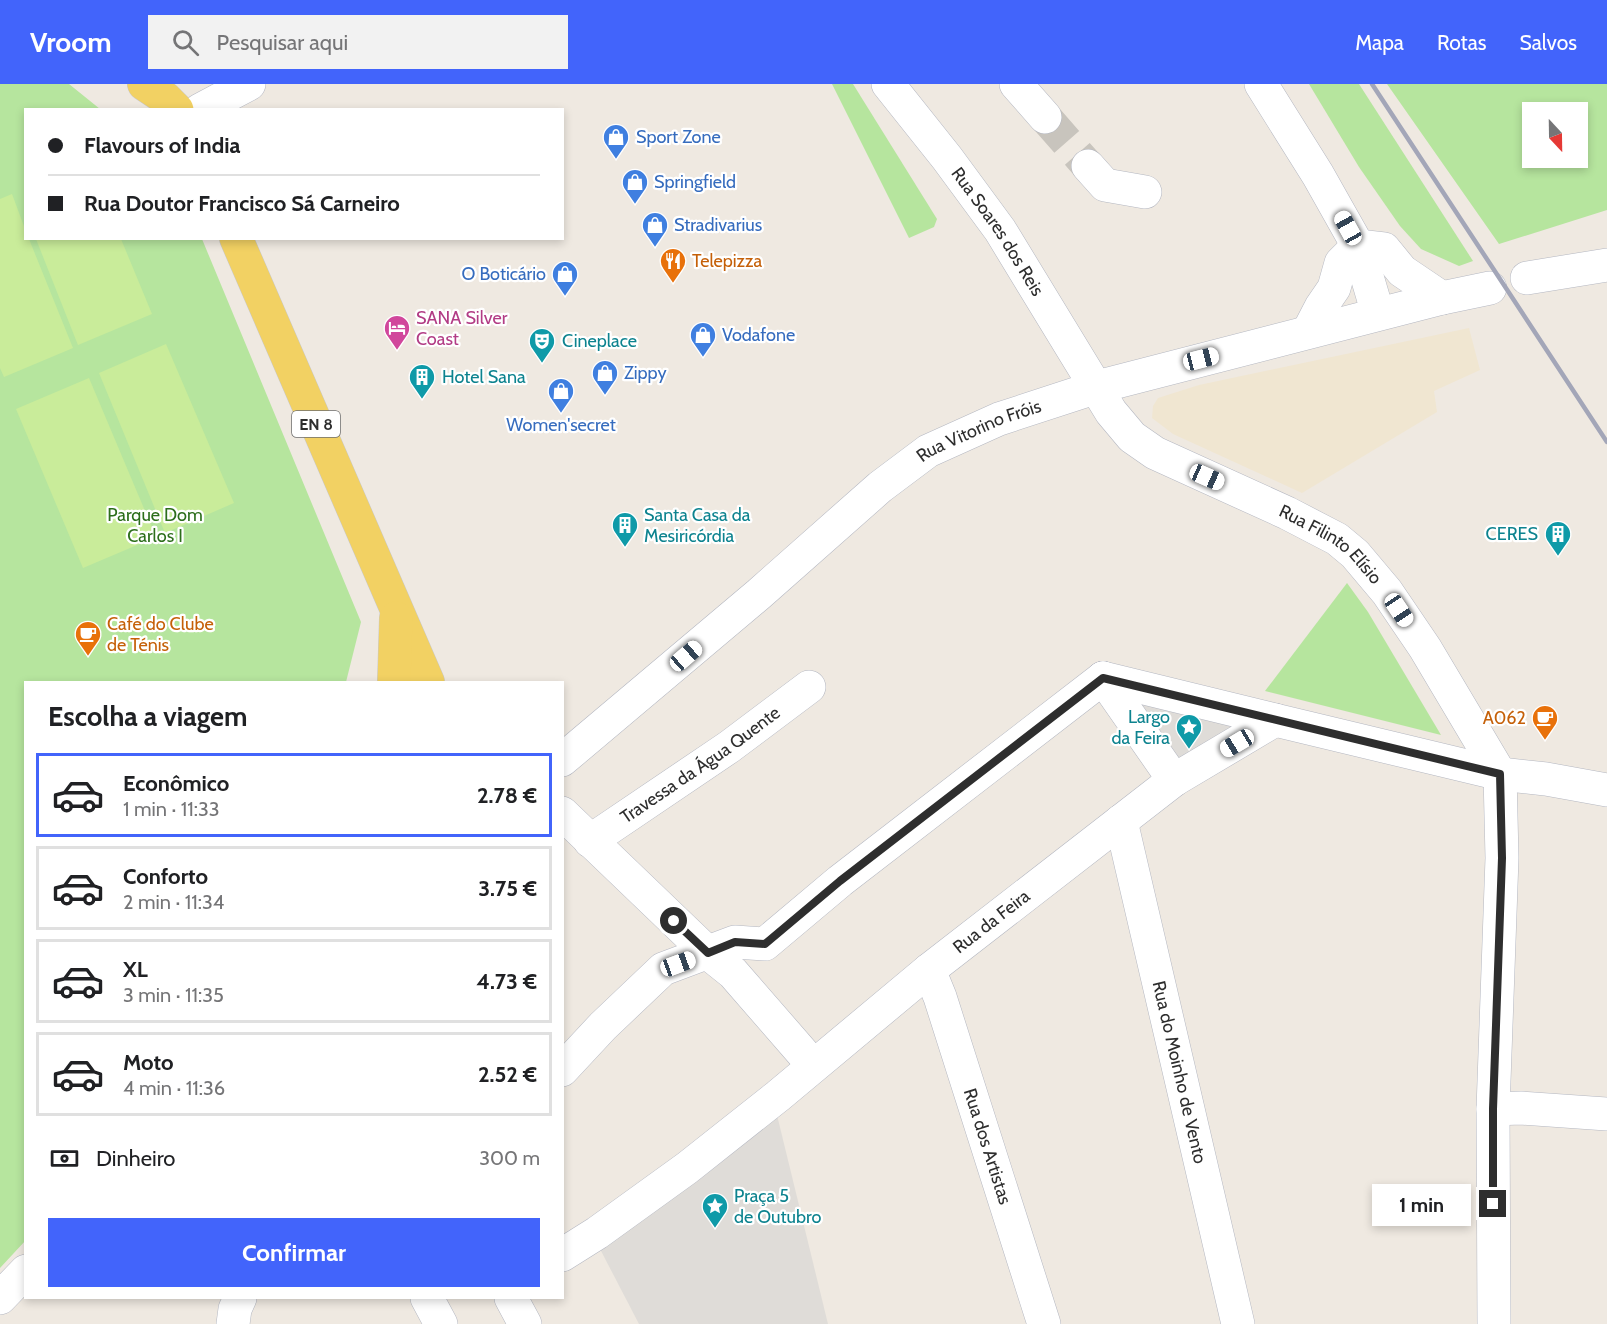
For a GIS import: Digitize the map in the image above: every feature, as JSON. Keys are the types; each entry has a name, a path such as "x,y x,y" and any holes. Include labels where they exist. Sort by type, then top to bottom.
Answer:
{"main road":[{"path":"132,84 146,108"},
{"path":"144,84 175,108"},
{"name":"EN 8","path":"237,240 428,681"},
{"name":"EN 8","path":"394,681 397,610"}],"street":[{"path":"204,108 249,84"},
{"name":"Rua Soares dos Reis","path":"888,84 1000,230 1097,387"},
{"path":"1016,84 1045,117"},
{"path":"1261,84 1318,175 1358,246 1378,314"},
{"path":"1088,166 1105,185 1145,192"},
{"path":"1358,246 1384,249 1402,271 1442,298"},
{"path":"1308,332 1334,288 1341,263 1358,246"},
{"path":"1527,278 1607,265"},
{"name":"Rua Vitorino Fróis","path":"564,758 759,594 880,487 928,451 999,418 1097,387 1378,314 1490,288"},
{"name":"Rua Filinto Elísio","path":"1097,387 1121,425 1155,453 1337,538 1355,554 1387,592 1425,648 1500,774"},
{"path":"1103,678 1174,780 1275,720"},
{"path":"1103,678 1500,774 1546,779 1607,790"},
{"path":"564,1068 603,1026 663,969 735,942 765,944 840,881 1103,678"},
{"name":"Travessa da Água Quente","path":"590,841 729,747 808,687"},
{"path":"1494,1324 1493,1109 1502,869 1500,774"},
{"name":"Rua da Feira","path":"813,1065 929,970 1174,780"},
{"path":"564,815 708,953 733,973 813,1065 778,1096 687,1168 597,1233 564,1254"},
{"name":"Rua do Moinho de Vento","path":"1121,821 1238,1324"},
{"name":"Rua dos Artistas","path":"929,970 951,1030 1044,1324"},
{"path":"1493,1109 1521,1108 1607,1114"},
{"path":"0,1298 24,1273"},
{"path":"233,1324 235,1309 240,1299"},
{"path":"428,1299 441,1324"},
{"path":"512,1299 525,1324"}],"shaded area":[{"path":"1469,328 1480,370 1434,391 1437,412 1302,493 1173,434 1152,418 1153,406 1158,398 1199,385"},
{"name":"Largo da Feira","path":"1103,678 1275,720 1174,780"},
{"name":"Praça 5 de Outubro","path":"776,1111 828,1324 639,1324 600,1249"}],"green space":[{"name":"Parque Dom Carlos I","path":"0,84 69,84 99,108 24,108 24,240 202,240 361,622 346,681 24,681 24,1242 0,1268"},
{"path":"832,84 853,84 937,219 934,227 909,238"},
{"path":"1309,84 1359,84 1473,261 1459,266 1421,249 1400,226 1359,167"},
{"path":"1387,84 1607,84 1607,210 1499,244"},
{"path":"12,194 24,226 24,240 29,240 73,348 4,377 0,368 0,199"},
{"path":"36,240 121,240 152,314 78,345"},
{"path":"166,344 234,503 165,533 99,373"},
{"path":"89,378 156,537 83,568 16,409"},
{"path":"1347,583 1368,612 1441,735 1265,691"}],"tunnel":[{"path":"1045,117 1088,166"}],"railway":[{"path":"1372,84 1607,442"}],"place":[{"name":"Sport Zone","path":"616,160"},
{"name":"Springfield","path":"635,205"},
{"name":"Stradivarius","path":"655,248"},
{"name":"Telepizza","path":"673,284"},
{"name":"O Boticário","path":"565,297"},
{"name":"SANA Silver Coast","path":"397,351"},
{"name":"Vodafone","path":"703,358"},
{"name":"Cineplace","path":"542,364"},
{"name":"Zippy","path":"605,396"},
{"name":"Hotel Sana","path":"422,400"},
{"name":"Women'secret","path":"561,414"},
{"name":"Santa Casa da Mesiricórdia","path":"625,548"},
{"name":"CERES","path":"1558,557"},
{"name":"Café do Clube de Ténis","path":"88,657"},
{"name":"A062","path":"1545,741"},
{"name":"Largo da Feira","path":"1189,750"},
{"name":"Praça 5 de Outubro","path":"715,1229"}],"route":[{"path":"674,921 708,953 735,942 765,944 840,881 1103,678 1500,774 1502,858 1493,1109 1493,1204"}]}
